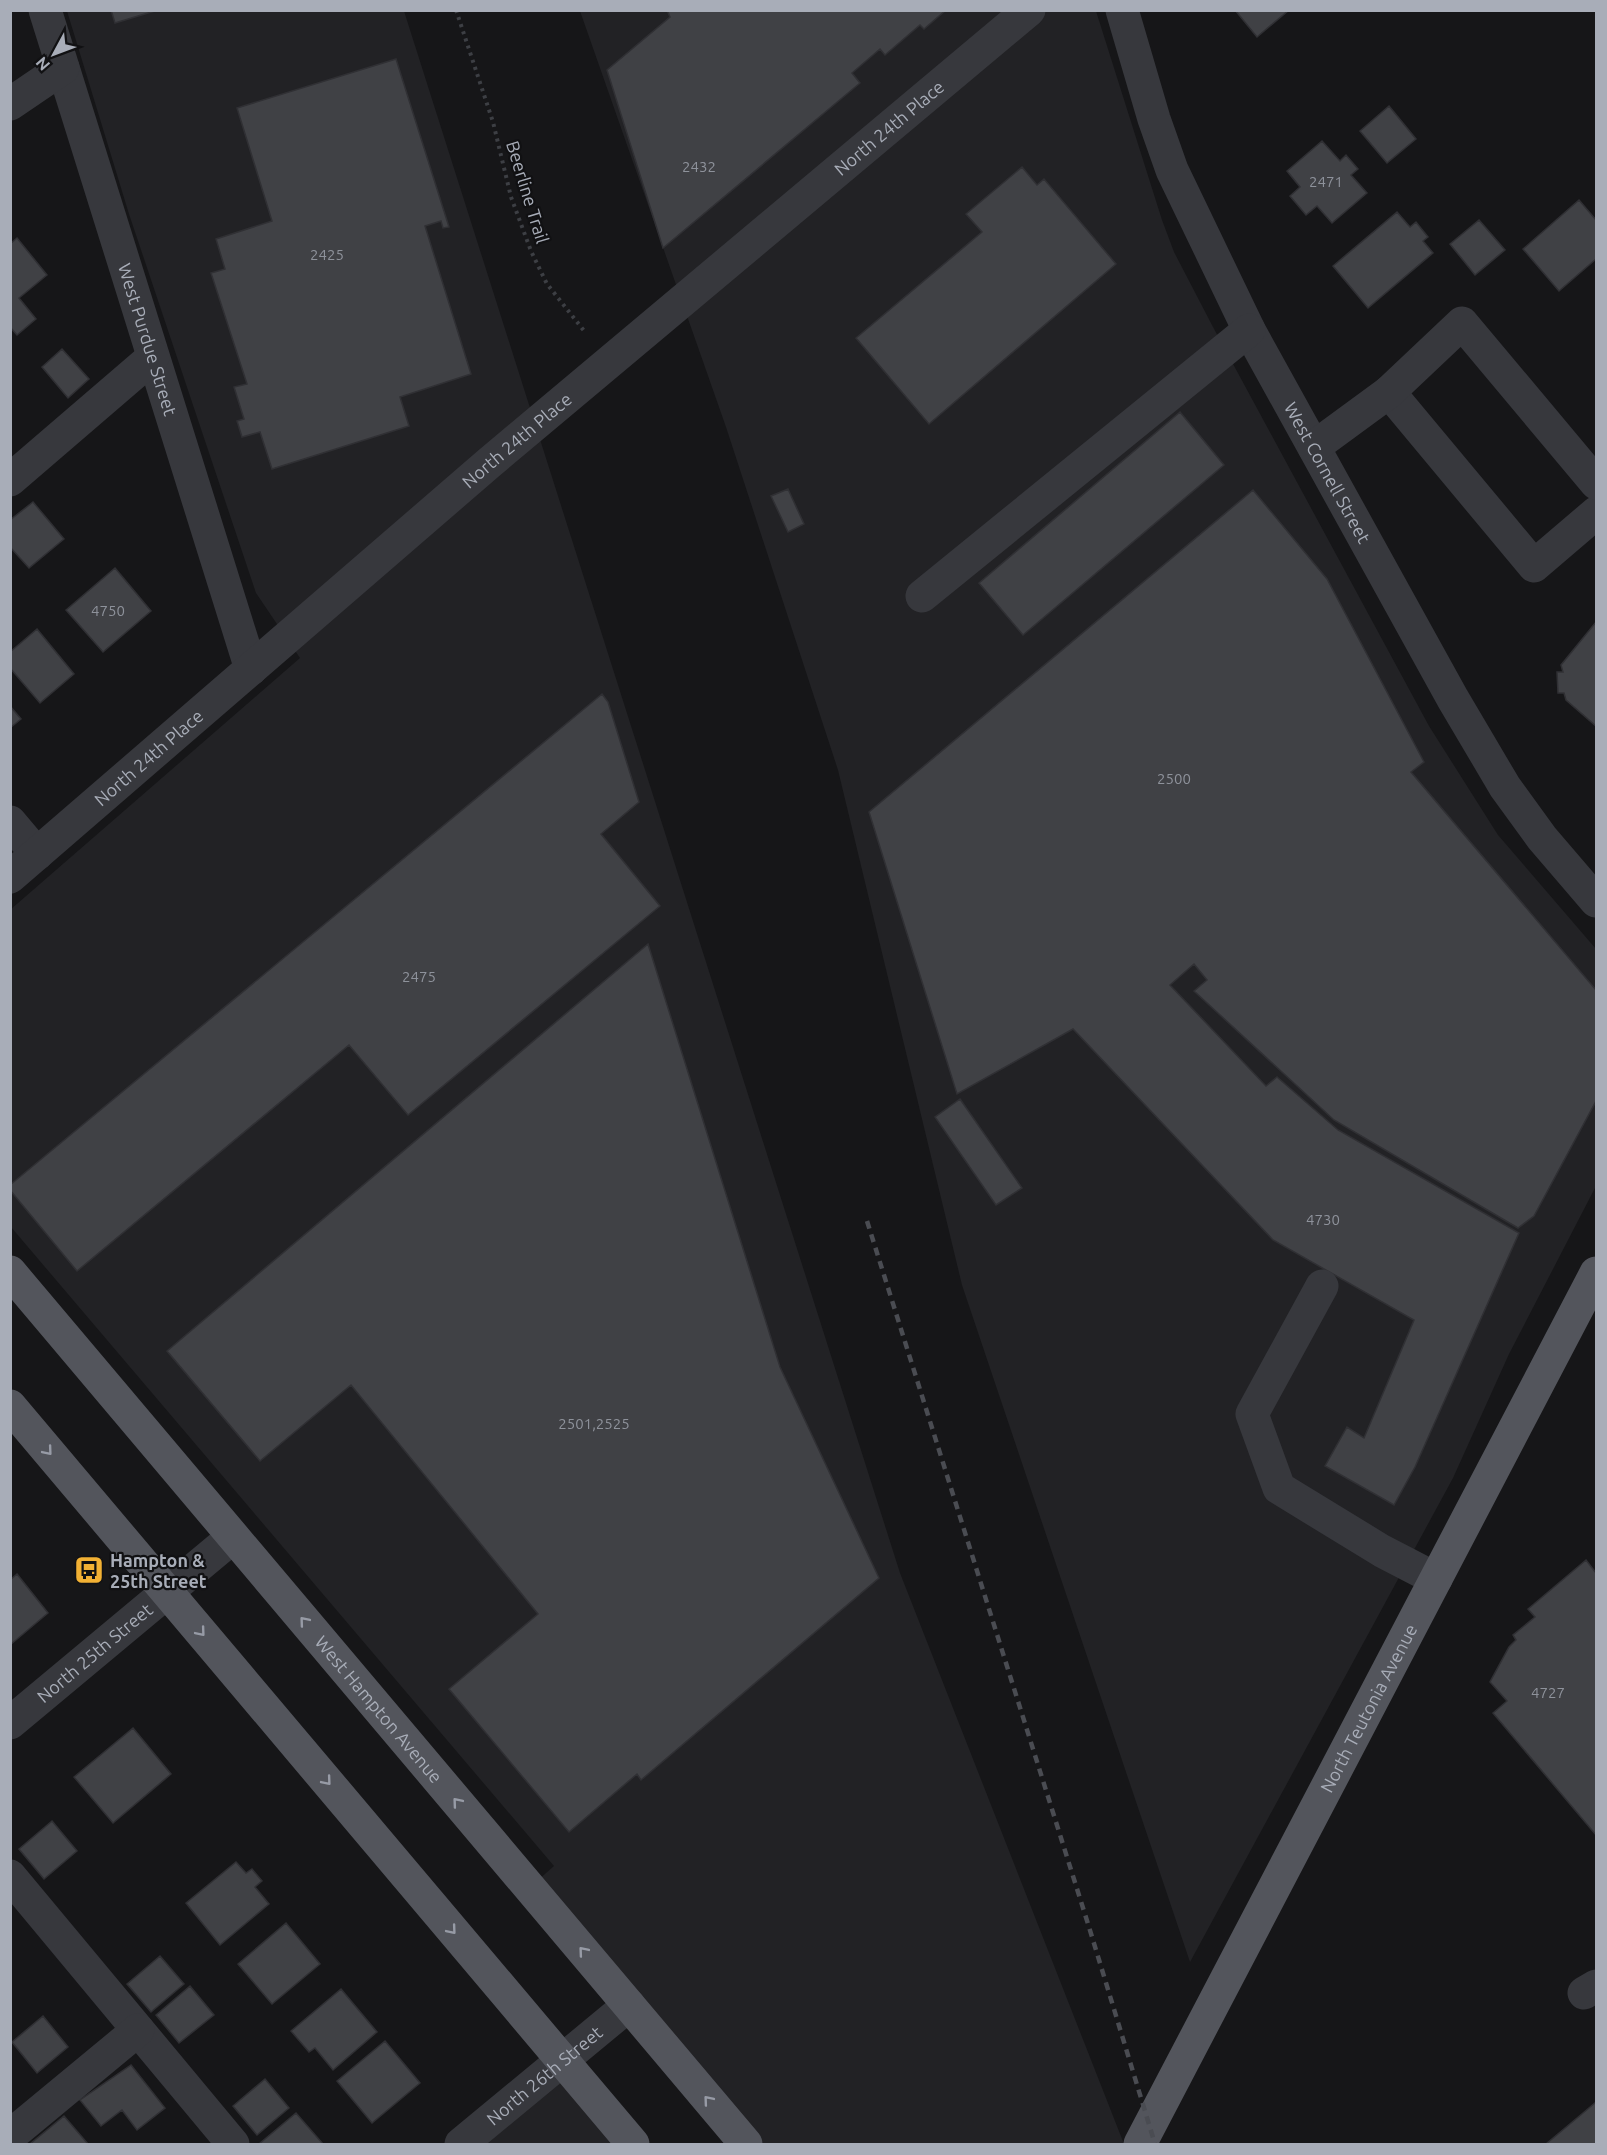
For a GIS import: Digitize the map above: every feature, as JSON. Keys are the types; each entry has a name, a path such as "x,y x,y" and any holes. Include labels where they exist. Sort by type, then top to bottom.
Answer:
{"main road":[{"name":"West Hampton Avenue","path":"10,1272 746,2145"},
{"name":"North Teutonia Avenue","path":"1140,2145 1596,1273"},
{"path":"10,1406 633,2145"}],"street":[{"name":"West Purdue Street","path":"45,10 251,669"},
{"name":"North 24th Place","path":"10,877 609,362 1029,10"},
{"name":"West Cornell Street","path":"1122,10 1154,119 1172,170 1249,330 1453,699 1505,787 1542,838 1596,901"},
{"path":"10,104 63,68"},
{"path":"1314,447 1389,392 1462,323 1596,483"},
{"path":"922,596 1249,330"},
{"path":"10,480 153,357"},
{"path":"1389,392 1534,566 1596,513"},
{"path":"10,822 37,854"},
{"path":"1322,1286 1252,1414 1279,1488 1382,1551 1436,1579"},
{"name":"North 25th Street","path":"10,1723 233,1537"},
{"path":"10,1876 233,2145"},
{"name":"North 26th Street","path":"461,2145 629,2006"},
{"path":"10,2136 138,2030"}],"path":[{"name":"Beerline Trail","path":"456,10 493,122 511,197 531,251 547,284 609,362"}],"shaded area":[{"path":"67,11 404,11 900,1573 1124,2144 746,2144 529,1888 554,1866 11,1227 10,910 300,658 256,593 129,214"},
{"path":"580,11 1096,11 1162,220 1174,252 1213,327 1429,726 1498,835 1596,949 1596,1186 1509,1354 1453,1478 1190,1962 962,1285 838,770 726,427"},
{"path":"562,2061 633,2144 461,2144"}],"building":[{"path":"111,10 158,10 115,23"},
{"path":"667,10 946,10 924,29 920,25 885,55 880,49 852,73 860,83 663,248 607,70 670,17"},
{"path":"1235,10 1289,10 1257,37"},
{"path":"396,59 449,227 443,228 441,221 425,226 471,374 400,397 409,426 272,469 260,432 242,437 237,421 244,419 234,387 247,384 211,273 225,269 216,239 272,221 237,108"},
{"path":"1389,106 1416,139 1387,163 1360,131"},
{"path":"1322,141 1340,161 1346,155 1358,169 1351,175 1367,193 1332,223 1317,206 1306,215 1290,196 1300,187 1287,171"},
{"path":"1022,167 1037,185 1044,179 1116,264 929,424 856,338 982,232 966,214"},
{"path":"1579,200 1596,220 1596,259 1559,291 1523,249"},
{"path":"1397,212 1410,227 1416,222 1428,237 1423,241 1433,253 1368,308 1333,266"},
{"path":"1479,220 1505,250 1475,275 1450,244"},
{"path":"17,238 47,275 19,298 36,319 17,335 10,327 10,244"},
{"path":"62,349 89,379 68,398 42,367"},
{"path":"1180,412 1224,465 1023,635 979,583"},
{"path":"788,489 804,524 788,532 771,496"},
{"path":"1253,490 1327,579 1424,762 1411,772 1596,990 1596,1101 1534,1216 1518,1228 1334,1120 1194,991 1207,980 1194,964 1170,985 1266,1086 1277,1077 1338,1130 1519,1233 1415,1467 1394,1505 1325,1466 1347,1427 1364,1438 1414,1320 1273,1240 1073,1029 957,1094 869,812"},
{"path":"33,502 64,539 29,568 10,547 10,520"},
{"path":"115,568 151,611 103,652 66,610"},
{"path":"1596,622 1596,726 1566,700 1564,693 1558,693 1557,672 1563,672 1561,665"},
{"path":"37,629 74,674 40,703 10,668 10,652"},
{"path":"602,694 608,702 639,802 601,834 660,906 408,1115 349,1045 77,1271 10,1190 10,1185"},
{"path":"10,706 21,719 10,728"},
{"path":"648,944 780,1367 879,1578 641,1780 637,1774 569,1832 449,1689 538,1614 351,1385 260,1461 167,1351"},
{"path":"960,1099 1022,1188 996,1205 935,1117"},
{"path":"1586,1560 1596,1573 1596,1835 1493,1713 1507,1701 1490,1682 1509,1647 1516,1640 1513,1635 1535,1617 1528,1609"},
{"path":"17,1574 48,1613 10,1645 10,1580"},
{"path":"133,1728 171,1774 113,1823 74,1777"},
{"path":"52,1821 77,1851 44,1879 19,1849"},
{"path":"236,1862 246,1873 252,1869 262,1881 255,1887 269,1904 220,1945 186,1903"},
{"path":"286,1923 320,1964 272,2004 238,1964"},
{"path":"160,1956 184,1984 151,2012 127,1984"},
{"path":"190,1986 214,2015 179,2043 156,2015"},
{"path":"341,1989 377,2032 333,2070 315,2048 309,2052 291,2031"},
{"path":"43,2016 68,2047 37,2073 12,2042"},
{"path":"385,2041 420,2083 372,2123 337,2081"},
{"path":"131,2065 165,2108 137,2130 122,2110 101,2126 80,2100"},
{"path":"265,2079 289,2108 257,2135 233,2106"},
{"path":"1596,2102 1596,2144 1546,2144 1583,2113"},
{"path":"296,2113 323,2144 259,2144"},
{"path":"64,2116 88,2144 30,2144"}],"railway":[{"path":"867,1221 1155,2144"}],"place":[{"name":"Hampton & 25th Street","path":"89,1570"}]}
